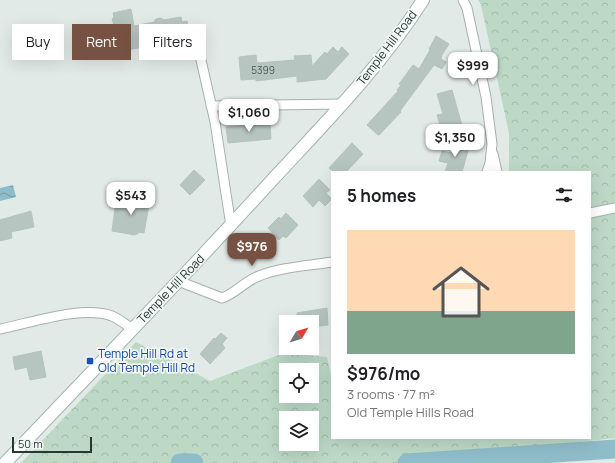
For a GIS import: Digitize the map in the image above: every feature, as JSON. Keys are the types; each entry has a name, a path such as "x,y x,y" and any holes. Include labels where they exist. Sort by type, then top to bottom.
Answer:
{"main road":[{"name":"Temple Hill Road","path":"5,463 231,226 344,104 377,65 406,27 422,0"}],"street":[{"path":"463,0 467,8 486,97 497,171"},
{"path":"200,60 211,106 231,226"},
{"path":"211,106 344,104"},
{"path":"487,171 490,163 492,144"},
{"path":"591,213 615,208"},
{"path":"178,281 222,298 248,281 262,275 284,269 331,262"},
{"path":"0,330 71,314 94,313 112,316 133,329"}],"green space":[{"path":"478,0 615,0 615,438 395,463 21,463 136,342 210,381 279,355 327,357 331,375 331,439 591,439 591,171 509,171 509,133 481,5"}],"water":[{"path":"13,185 16,197 0,201 0,188"}],"building":[{"path":"131,9 134,26 139,25 139,48 131,49 131,24 114,24 112,19 114,17 113,13"},
{"path":"181,17 182,22 187,21 188,24 144,24 154,22 156,19 161,18 164,20"},
{"path":"436,36 449,44 442,55 441,59 446,62 442,69 434,65 400,111 401,112 378,135 367,125 398,91 397,90 401,85 399,84 413,65 419,69"},
{"path":"333,47 338,52 342,47 349,54 326,79 297,82 297,76 256,81 256,79 241,80 239,57 256,55 257,63 295,60 294,56 311,55 312,66 325,52 327,54"},
{"path":"452,90 463,129 443,135 437,115 443,114 437,94"},
{"path":"270,123 271,139 228,143 226,127"},
{"path":"352,143 363,154 347,171 333,171 329,168"},
{"path":"453,143 469,147 462,171 445,171 448,163 439,161 442,151 451,153"},
{"path":"194,170 205,180 190,195 180,185"},
{"path":"319,179 330,190 326,193 331,200 325,206 319,200 313,207 303,196"},
{"path":"133,197 150,199 144,233 138,232 138,234 135,235 112,231 115,208 120,209 122,199 133,200"},
{"path":"31,211 34,227 11,232 12,238 0,241 0,220"},
{"path":"286,213 298,225 286,238 283,236 279,240 268,228 279,217 281,219"},
{"path":"327,308 328,325 319,326 319,315 297,315 297,313"},
{"path":"221,333 227,338 222,344 225,348 210,364 200,354 214,338 215,339"},
{"path":"41,351 46,377 30,380 27,367 15,370 13,357"}],"waterway":[{"path":"407,463 615,449"},
{"path":"180,463 194,463"}],"place":[{"name":"Temple Hill Rd at Old Temple Hill Rd","path":"90,361"}]}
